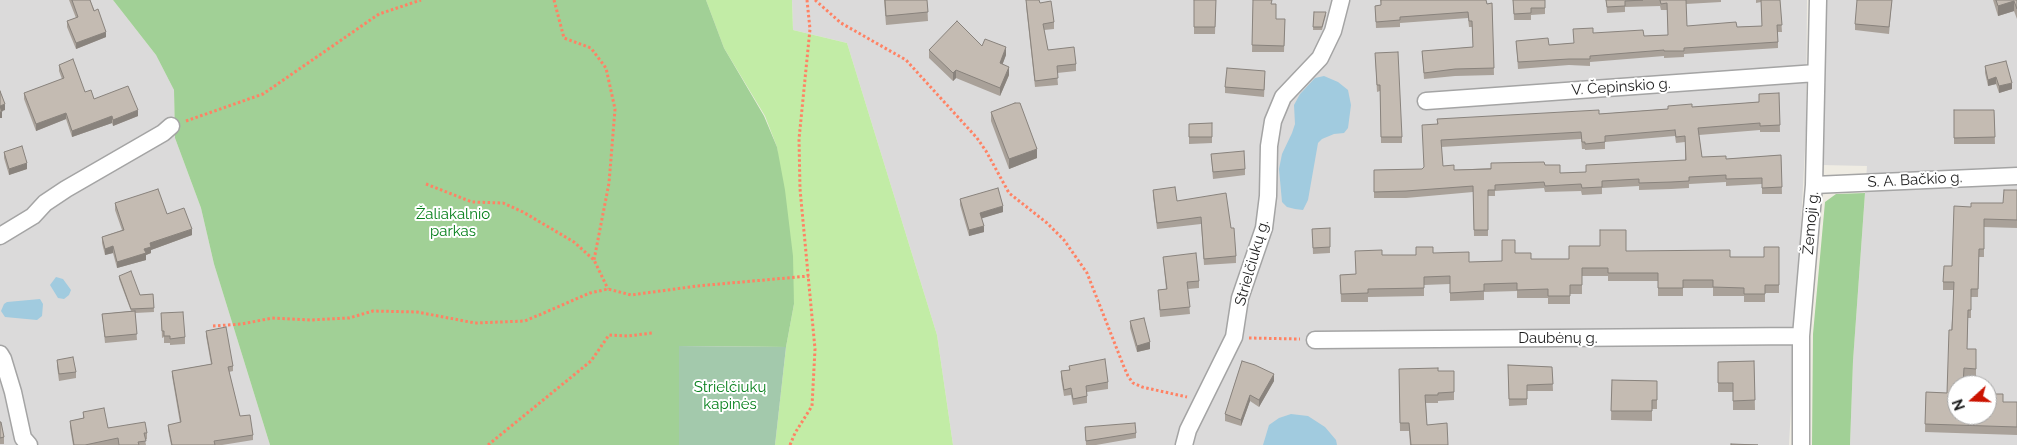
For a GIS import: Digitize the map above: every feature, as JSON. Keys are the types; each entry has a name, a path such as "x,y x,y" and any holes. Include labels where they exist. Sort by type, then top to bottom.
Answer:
{"street":[{"name":"Strielčiukų g.","path":"1184,445 1188,430 1202,400 1234,338 1240,298 1264,228 1268,196 1269,146 1273,121 1283,97 1320,58 1333,31 1341,0"},
{"name":"Žemoji g.","path":"1801,445 1801,336 1814,185 1818,0"},
{"name":"V. Čepinskio g.","path":"1426,101 1816,73"},
{"path":"0,236 33,216 45,203 66,189 163,133 171,126"},
{"name":"S. A. Bačkio g.","path":"1814,185 2017,176"},
{"name":"Daubėnų g.","path":"1315,340 1801,336"},
{"path":"0,354 13,392 22,438 28,445"}],"path":[{"path":"171,126 263,94 379,14 421,0"},
{"path":"554,0 564,38 591,48 606,68 615,109 609,183 594,260"},
{"path":"790,445 795,433 812,406 815,349 800,189 799,139 810,29 807,0"},
{"path":"815,0 841,22 906,60 977,138 1009,193 1047,223 1064,240 1087,273 1124,367 1133,382 1142,387 1202,400"},
{"path":"426,184 472,202 503,203 574,242 594,260 608,289"},
{"path":"213,326 242,324 272,318 310,320 349,318 373,311 417,312 475,323 525,321 590,293 608,289 631,295 697,286 809,276"},
{"path":"488,445 562,387 591,361 609,335 628,336 652,333"},
{"path":"1234,338 1315,340"}],"shaded area":[{"path":"0,0 113,0 156,55 174,90 175,138 201,208 214,264 270,445 0,445"},
{"path":"792,0 1807,0 1806,130 1789,445 953,445 937,335 847,43 793,30"},
{"path":"1825,0 2017,0 2017,445 1850,445 1853,361 1867,166 1822,165"}],"green space":[{"name":"Žaliakalnio parkas","path":"113,0 706,0 724,48 764,116 777,147 785,190 793,256 794,304 786,347 679,346 679,445 270,445 214,264 201,208 175,138 174,90 156,55"},
{"path":"706,0 792,0 793,30 847,43 937,335 953,445 775,445 786,347 794,304 777,147 765,116 724,48"},
{"path":"1865,193 1853,361 1850,445 1812,445 1813,334 1825,202 1836,194"},
{"name":"Strielčiukų kapinės","path":"679,346 786,347 775,445 679,445"}],"water":[{"path":"1324,76 1338,82 1348,90 1351,105 1348,128 1344,133 1334,134 1322,139 1318,143 1308,200 1303,210 1287,207 1282,202 1279,169 1282,154 1295,124 1294,105 1300,94 1315,78"},
{"path":"56,277 63,279 71,290 64,299 58,298 50,285"},
{"path":"40,299 43,304 42,316 37,320 5,317 1,311 7,302"},
{"path":"1291,414 1308,416 1325,427 1336,440 1337,445 1263,445 1269,425 1279,418"}],"building":[{"path":"72,0 90,0 94,11 98,9 106,32 76,43 67,21 78,17"},
{"path":"885,0 927,0 928,12 886,16"},
{"path":"1026,0 1039,0 1040,3 1051,1 1054,22 1043,24 1048,50 1074,47 1076,64 1057,66 1058,78 1035,81"},
{"path":"1194,0 1216,0 1215,27 1194,27"},
{"path":"1253,0 1272,0 1271,4 1276,4 1276,19 1285,19 1284,46 1252,45"},
{"path":"1381,0 1486,0 1487,4 1492,3 1494,68 1455,69 1424,73 1422,51 1473,47 1472,21 1469,21 1468,12 1400,17 1400,20 1376,22 1375,6 1381,5"},
{"path":"1513,0 1545,0 1545,8 1531,8 1531,13 1514,14"},
{"path":"1606,0 1643,0 1625,1 1625,6 1607,7"},
{"path":"1660,0 1686,0 1687,26 1736,22 1737,27 1762,26 1761,0 1780,0 1782,25 1777,25 1778,42 1684,48 1684,51 1664,50 1590,56 1590,59 1518,62 1516,41 1548,38 1549,45 1574,43 1573,29 1593,28 1593,33 1643,30 1644,36 1668,35 1667,3 1661,4"},
{"path":"1857,0 1892,0 1889,27 1855,24"},
{"path":"1996,0 2017,0 2017,9 2014,1 1998,6"},
{"path":"1314,12 1326,12 1322,27 1313,27"},
{"path":"957,21 982,46 985,39 1006,47 1000,63 1009,67 1000,88 956,70 953,73 929,50"},
{"path":"1398,52 1402,137 1381,137 1380,85 1377,85 1375,53"},
{"path":"73,59 85,92 91,90 94,99 128,86 138,110 113,120 112,116 72,131 66,113 36,124 24,93 64,78 59,65"},
{"path":"2006,61 2012,83 1999,86 1996,77 1988,80 1985,66"},
{"path":"1227,68 1265,71 1264,90 1225,87"},
{"path":"0,91 5,104 0,106"},
{"path":"1779,93 1780,125 1760,126 1760,123 1698,128 1702,157 1726,156 1726,159 1781,155 1782,187 1762,188 1762,178 1726,179 1726,175 1689,177 1689,181 1671,182 1639,183 1639,179 1602,181 1602,187 1582,188 1581,184 1545,186 1544,182 1495,185 1495,190 1488,190 1488,230 1474,230 1473,186 1374,192 1374,170 1422,169 1424,167 1422,125 1438,124 1437,119 1599,110 1599,114 1668,109 1668,106 1692,104 1692,107 1759,102 1759,94","holes":["1675,130 1676,137 1685,136 1686,160 1586,165 1586,172 1560,173 1560,165 1545,165 1544,162 1491,163 1491,169 1454,170 1454,165 1443,166 1441,140 1581,132 1582,142 1585,142 1585,144 1605,142 1605,136"]},
{"path":"1020,103 1037,149 1009,159 991,112"},
{"path":"1954,110 1994,110 1995,137 1954,138"},
{"path":"1212,123 1212,137 1189,137 1189,124"},
{"path":"22,146 27,163 9,169 4,152"},
{"path":"1244,151 1245,169 1213,172 1211,154"},
{"path":"1175,187 1177,201 1226,193 1231,228 1234,228 1236,256 1204,259 1201,217 1157,223 1153,190"},
{"path":"998,188 1003,206 980,213 984,226 969,230 960,199"},
{"path":"158,189 167,214 184,208 192,229 150,243 151,247 144,249 146,253 117,262 113,246 105,249 102,237 124,230 115,203"},
{"path":"2004,190 2017,190 2017,220 1984,219 1984,249 1979,249 1978,289 1971,289 1971,310 1968,310 1967,349 1976,349 1976,369 1964,368 1964,375 1948,375 1949,330 1952,330 1954,282 1943,282 1944,266 1952,266 1954,206 1971,207 1971,203 2003,203"},
{"path":"1330,228 1330,247 1313,248 1312,229"},
{"path":"1600,230 1626,230 1626,251 1730,250 1730,257 1764,257 1764,247 1779,247 1779,285 1765,285 1765,294 1744,294 1744,288 1713,287 1713,280 1683,280 1683,288 1658,288 1658,273 1608,273 1608,268 1582,268 1582,285 1570,285 1570,296 1548,296 1548,289 1517,290 1517,283 1484,284 1484,291 1450,293 1450,276 1424,277 1424,288 1368,289 1368,293 1341,294 1340,275 1356,274 1355,251 1382,250 1382,255 1416,255 1416,247 1433,247 1433,253 1469,252 1469,262 1502,261 1502,240 1515,240 1515,253 1531,253 1531,259 1569,259 1569,246 1600,246"},
{"path":"1196,253 1199,281 1187,282 1190,307 1160,310 1158,290 1167,289 1163,257"},
{"path":"131,271 140,295 153,294 154,308 131,309 119,276"},
{"path":"135,311 137,334 105,337 102,314"},
{"path":"183,312 185,337 170,339 170,336 164,336 161,313"},
{"path":"1144,318 1150,342 1137,346 1130,321"},
{"path":"226,327 233,366 228,367 240,416 250,415 253,435 214,441 215,445 172,445 168,425 181,422 172,371 212,364 206,331"},
{"path":"73,357 76,372 59,374 57,360"},
{"path":"1105,359 1108,382 1086,386 1087,396 1073,399 1071,388 1064,390 1061,371 1070,370 1069,366"},
{"path":"1242,361 1274,374 1259,400 1250,395 1241,420 1225,414"},
{"path":"1754,361 1755,400 1733,401 1733,383 1718,383 1718,362"},
{"path":"1508,365 1552,367 1553,384 1527,385 1527,399 1509,399"},
{"path":"1438,368 1438,371 1454,371 1454,392 1425,395 1427,425 1447,423 1448,445 1411,445 1409,423 1400,423 1399,369"},
{"path":"1612,380 1657,381 1657,400 1652,400 1652,411 1611,411"},
{"path":"1926,392 1947,393 1947,425 1925,424"},
{"path":"1997,394 2003,394 2003,402 2017,402 2017,427 1956,425 1997,425"},
{"path":"104,408 108,428 145,422 147,433 144,433 146,441 138,442 139,445 119,445 118,438 85,445 74,445 70,421 84,418 83,412"},
{"path":"0,422 4,437 0,438"},
{"path":"1135,423 1136,433 1086,441 1085,427"}]}
